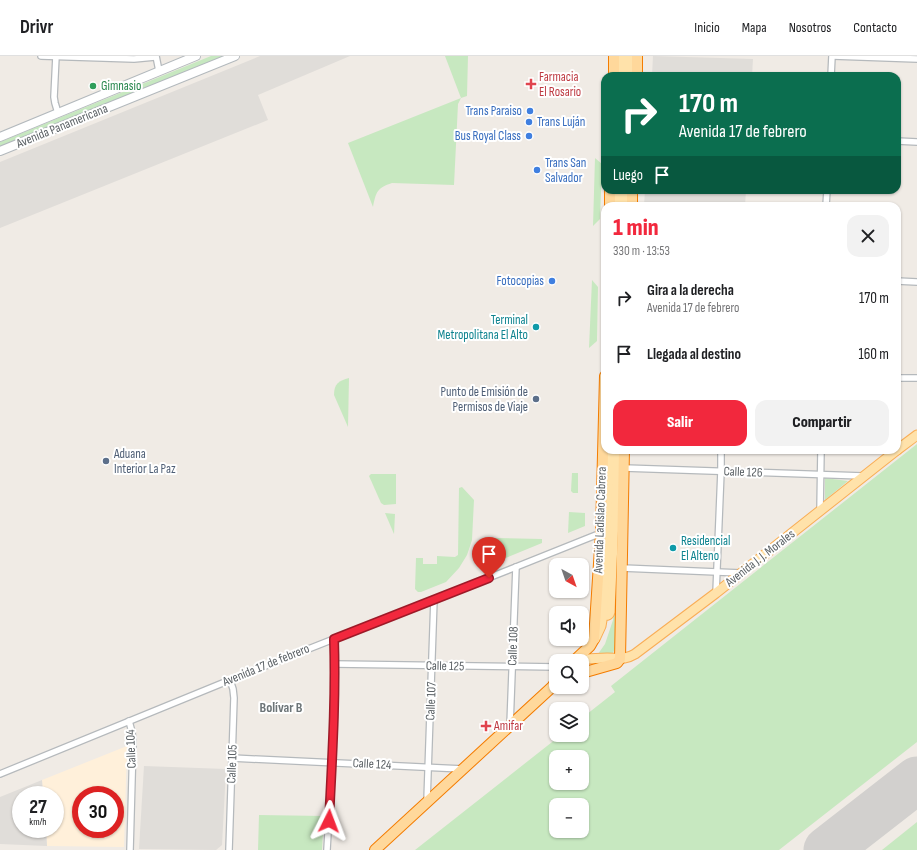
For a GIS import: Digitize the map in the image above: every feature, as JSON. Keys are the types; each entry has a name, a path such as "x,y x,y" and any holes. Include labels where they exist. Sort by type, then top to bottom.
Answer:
{"highway":[{"path":"614,56 614,72"},
{"path":"637,56 637,72"},
{"name":"Avenida Ladislao Cabrera","path":"581,654 590,646 594,639 601,533 603,454"},
{"name":"Avenida Ladislao Cabrera","path":"620,659 624,454"},
{"path":"623,516 615,496 624,480"},
{"path":"589,671 617,663 620,659"},
{"path":"375,850 549,690"}],"main road":[{"name":"Avenida Panamericana","path":"0,136 196,56"},
{"name":"Avenida Panamericana","path":"0,151 235,56"},
{"path":"621,56 621,72"},
{"path":"629,56 629,72"},
{"name":"Avenida J. J. Morales","path":"901,447 917,434"},
{"name":"Avenida Ladislao Cabrera","path":"607,613 609,454"},
{"name":"Avenida Ladislao Cabrera","path":"594,639 607,613 617,454"},
{"name":"Avenida J. J. Morales","path":"620,659 629,658 636,654 716,593 892,454"},
{"path":"589,659 601,658 620,659"}],"street":[{"path":"41,56 134,59 156,56 159,71"},
{"path":"56,56 54,97 58,113"},
{"path":"831,72 832,56 917,59"},
{"path":"901,141 917,142"},
{"path":"901,281 917,282"},
{"path":"901,378 917,378"},
{"path":"716,593 718,572 721,454"},
{"path":"820,511 821,454"},
{"name":"Calle 126","path":"624,468 863,476"},
{"name":"Avenida 17 de febrero","path":"0,774 230,680 601,533"},
{"name":"Calle 108","path":"510,726 516,567"},
{"path":"622,568 741,573"},
{"name":"Calle 107","path":"427,802 434,599"},
{"path":"327,850 332,763 335,664 334,639"},
{"name":"Calle 125","path":"335,664 549,667"},
{"name":"Calle 105","path":"229,850 234,698 230,680"},
{"name":"Calle 104","path":"129,721 133,743 130,850"},
{"name":"Calle 124","path":"232,758 463,769"}],"shaded area":[{"path":"260,56 350,56 258,95 268,120 0,228 0,162"},
{"path":"653,56 753,59 752,72 652,72"},
{"path":"645,194 746,194 745,202 644,202"},
{"path":"127,746 124,847 47,846 47,838 64,838 64,786 42,786 42,780"},
{"path":"144,766 226,769 222,845 216,850 139,849"},
{"path":"42,780 42,786 27,786"},
{"path":"12,792 12,838 47,838 47,846 0,844 0,797"}],"green space":[{"path":"211,56 223,56 0,147 0,142"},
{"path":"445,56 468,56 467,96 461,98"},
{"path":"461,98 458,104 454,185 392,183 378,191 373,207 348,143"},
{"path":"595,158 601,163 601,192 600,219 593,226"},
{"path":"592,280 598,287 597,341 589,348"},
{"path":"349,378 348,427 334,395 336,385 342,380"},
{"path":"917,444 917,742 779,850 415,850 552,742 589,742 589,712 615,692 611,686"},
{"path":"572,473 578,473 578,493 573,493 571,491"},
{"path":"371,474 396,474 396,504 384,505 381,503 369,476"},
{"path":"825,478 848,481 825,500"},
{"path":"462,487 474,500 472,540 467,555 459,568 446,582 418,592 415,589 416,558 423,558 423,564 437,564 437,556 455,557 458,555 459,488"},
{"path":"618,509 616,646 613,653 604,655 598,654 605,644 613,620"},
{"path":"569,512 585,513 585,526 568,533"},
{"path":"385,513 395,514 394,534"},
{"path":"494,538 542,539 542,543 486,566 483,564 491,540"},
{"path":"259,815 324,816 322,850 258,850"},
{"path":"917,822 917,850 882,850"}],"runway":[{"path":"827,850 917,780"}],"place":[{"name":"Farmacia El Rosario","path":"531,84"},
{"name":"Gimnasio","path":"93,86"},
{"name":"Trans Paraiso","path":"530,111"},
{"name":"Trans Luján","path":"529,122"},
{"name":"Bus Royal Class","path":"529,136"},
{"name":"Trans San Salvador","path":"537,170"},
{"name":"Fotocopias","path":"552,281"},
{"name":"Terminal Metropolitana El Alto","path":"536,327"},
{"name":"Punto de Emisión de Permisos de Viaje","path":"536,399"},
{"name":"Aduana Interior La Paz","path":"106,461"},
{"name":"Residencial El Alteno","path":"673,548"},
{"name":"Amifar","path":"486,726"}],"district":[{"name":"Bolívar B","path":"281,707"}],"route":[{"path":"329,821 335,664 334,639 489,578"}]}
